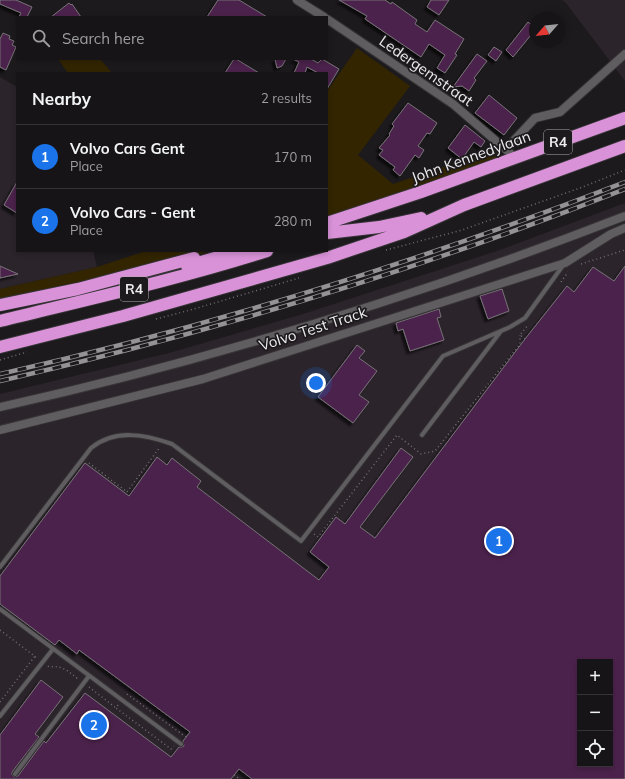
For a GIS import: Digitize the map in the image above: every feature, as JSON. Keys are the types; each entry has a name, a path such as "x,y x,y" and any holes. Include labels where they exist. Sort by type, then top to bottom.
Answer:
{"highway":[{"name":"John Kennedylaan","path":"328,223 421,192 625,118"},
{"name":"R4","path":"328,233 379,227 410,221 464,205 625,146"},
{"name":"R4","path":"0,347 123,316 327,258 404,232 464,205"},
{"path":"0,305 78,289 221,252"},
{"name":"R4","path":"0,314 105,289 235,252"},
{"name":"R4","path":"0,321 111,295 212,268 264,252"}],"street":[{"path":"297,0 311,4 323,16"},
{"name":"Ledergemstraat","path":"328,20 453,104 508,151 535,118 560,112 625,54"},
{"name":"Volvo Test Track","path":"0,407 172,365 300,328 494,265 625,216"},
{"name":"Volvo Test Track","path":"0,430 203,379 568,265 611,234 625,228"}],"lane":[{"path":"0,567 82,458 100,441 111,437 138,435 172,444 301,542 443,356 501,331 525,318 568,265"},
{"path":"422,436 501,331"},
{"path":"0,609 181,744"},
{"path":"0,716 53,649"},
{"path":"15,774 90,676"}],"path":[{"path":"580,265 625,250"},
{"path":"558,286 568,265"},
{"path":"310,530 318,537 397,435 421,454 435,451 520,344 520,335 530,322"},
{"path":"520,335 525,339"},
{"path":"82,458 127,492 164,442"},
{"path":"0,630 49,667 57,666 65,669 116,708"},
{"path":"0,636 3,632"},
{"path":"0,702 35,656"},
{"path":"234,775 240,779"}],"shaded area":[{"path":"562,0 625,0 625,81 566,3"},
{"path":"357,48 410,86 358,155 393,184 497,149 502,157 328,217 328,90"},
{"path":"59,60 101,60 111,72 67,72"},
{"path":"0,77 16,86 16,252 93,252 97,267 0,289"},
{"path":"625,203 625,779 0,779 0,394 169,353 303,314 497,251"},
{"path":"143,252 208,252 160,266 0,301 0,289 97,267"}],"building":[{"path":"0,0 16,0 32,7 28,16 20,16 21,13 0,4"},
{"path":"218,0 239,0 265,16 208,16"},
{"path":"339,0 385,0 391,4 392,2 417,20 415,24 427,32 435,20 464,39 455,54 457,55 445,73 437,68 445,55 429,44 421,57 365,19 367,16"},
{"path":"431,0 449,0 439,15 427,7"},
{"path":"69,3 71,5 72,4 80,16 52,16"},
{"path":"528,22 529,37 513,57 506,50"},
{"path":"3,33 10,36 9,39 14,41 12,45 16,47 6,70 0,67 0,39"},
{"path":"494,47 502,52 496,61 488,55"},
{"path":"477,54 487,61 474,78 476,80 469,91 462,86 453,87"},
{"path":"233,60 238,60 257,72 226,72"},
{"path":"275,60 285,60 282,66 277,68"},
{"path":"295,60 313,60 318,63 321,60 324,60 339,69 328,87 328,72 316,72 307,67 305,72 294,72 299,62"},
{"path":"489,95 517,118 504,135 475,113"},
{"path":"408,103 437,123 430,134 427,133 418,146 424,150 419,158 415,155 400,176 393,170 395,167 379,155 383,150 379,148 390,135 389,134 394,126 392,124"},
{"path":"465,125 485,141 481,147 474,142 462,159 448,148"},
{"path":"16,184 16,212 4,205"},
{"path":"0,266 18,274 0,278"},
{"path":"625,266 625,779 252,779 239,769 231,779 0,779 0,735 41,680 63,697 35,734 39,737 12,772 14,777 18,776 44,741 46,743 85,693 171,757 179,747 184,746 183,741 190,732 79,650 77,654 59,640 55,645 0,604 0,576 85,463 129,496 157,457 167,465 172,458 201,481 197,487 319,580 329,567 310,552 336,517 345,524 401,448 413,457 360,527 375,538 525,339 567,286 574,292 593,267 614,281"},
{"path":"502,289 509,311 488,319 480,296"},
{"path":"439,309 441,317 437,318 444,340 410,351 403,329 398,331 396,323"},
{"path":"357,345 365,351 359,358 377,371 359,395 369,402 353,423 318,397"}],"railway":[{"path":"0,374 159,335 316,290 471,239 625,182"},
{"path":"0,381 159,342 316,297 472,246 625,189"}],"place":[{"name":"Volvo Cars Gent","path":"499,541"},
{"name":"Volvo Cars - Gent","path":"94,725"}]}
